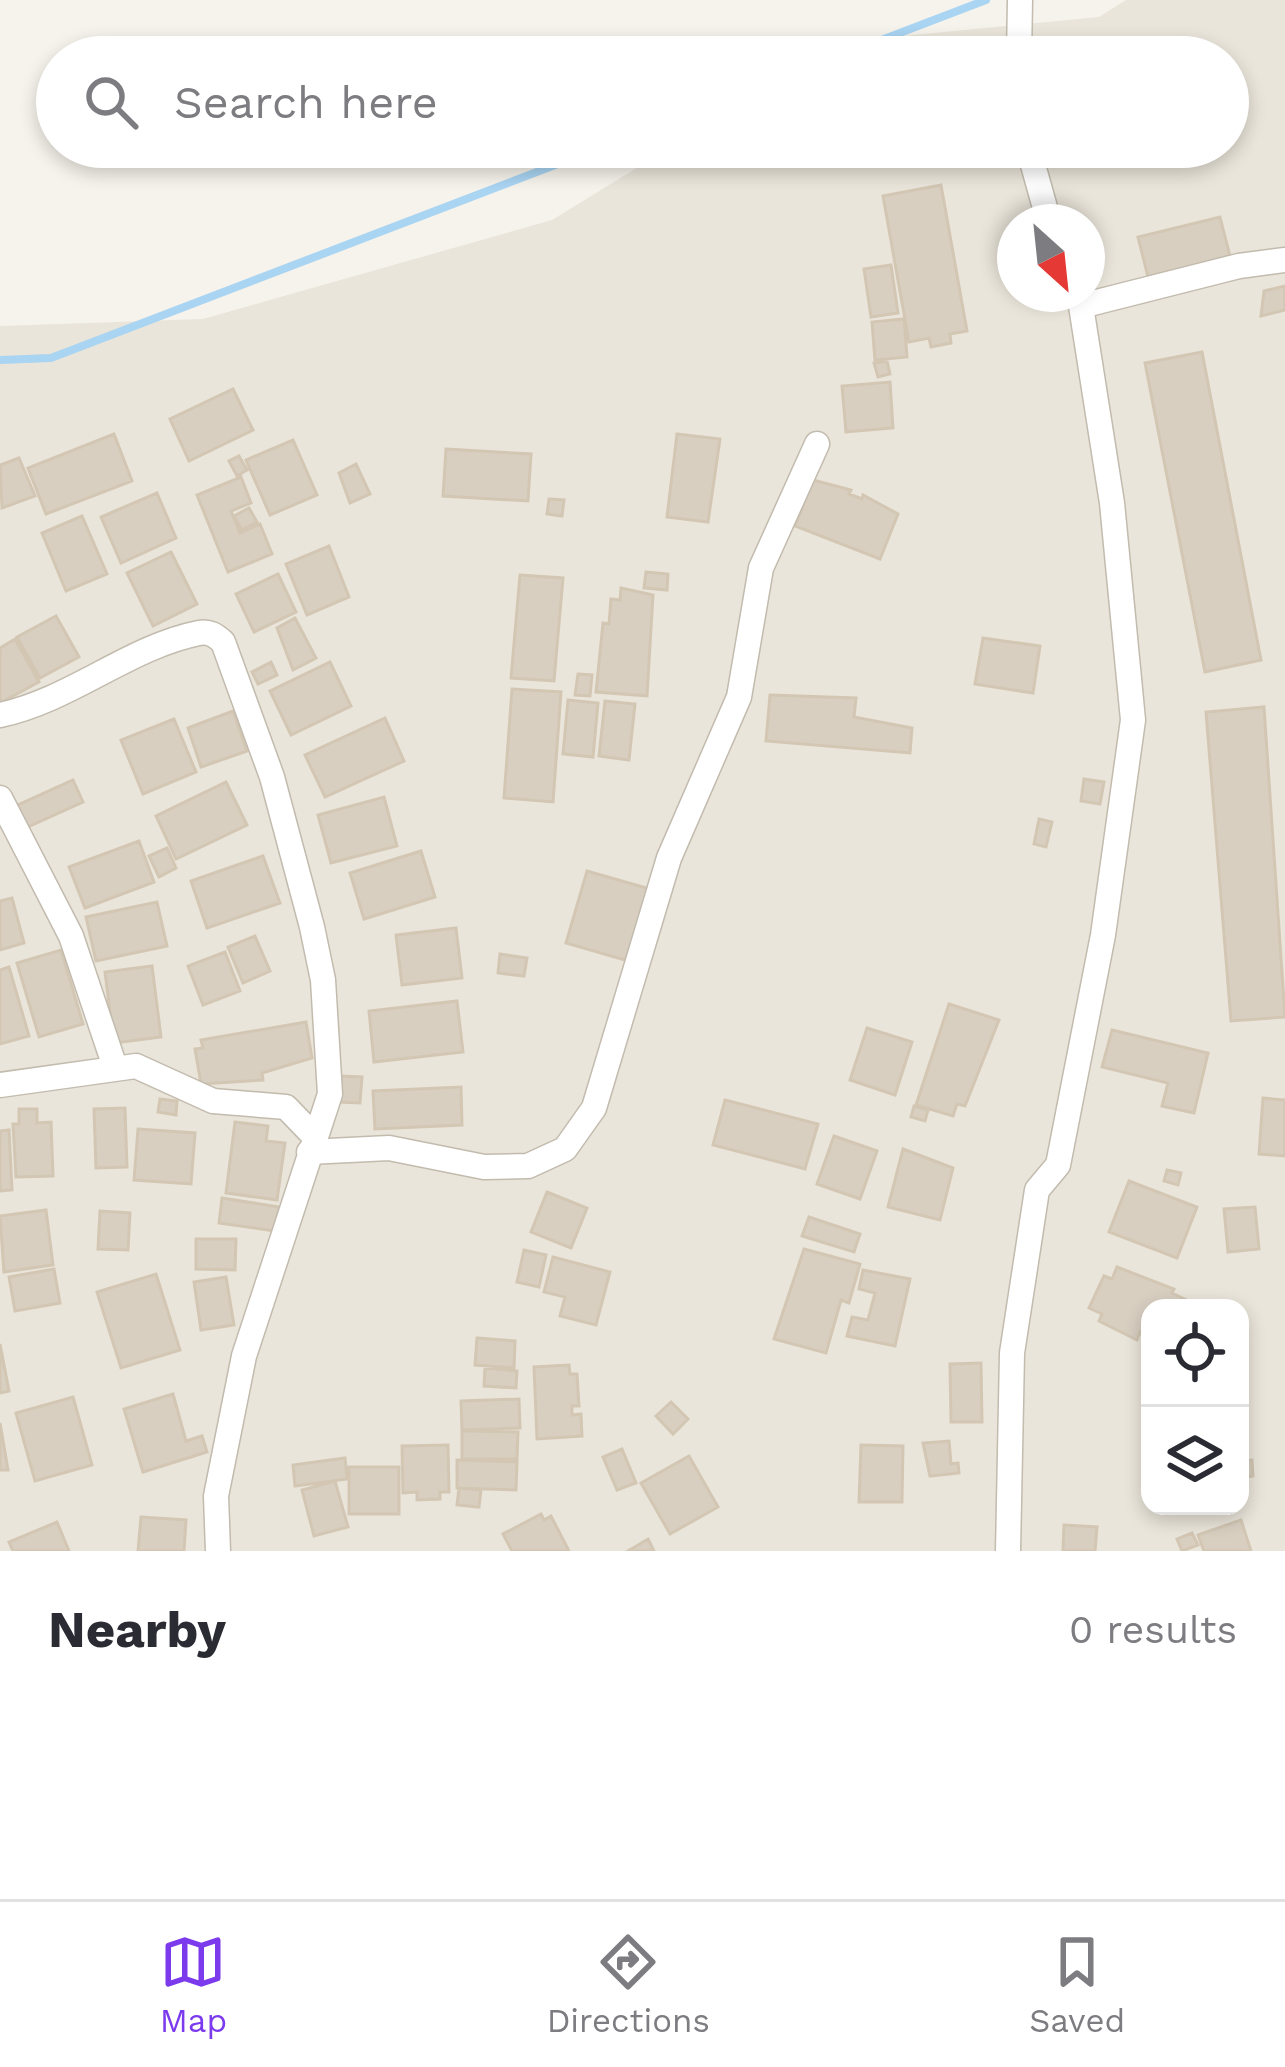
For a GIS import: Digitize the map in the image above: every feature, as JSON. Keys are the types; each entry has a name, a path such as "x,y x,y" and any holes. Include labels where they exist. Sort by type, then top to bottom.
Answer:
{"street":[{"path":"1019,36 1020,1"},
{"path":"1034,168 1044,204"},
{"path":"1105,294 1285,260"},
{"path":"1008,1551 1012,1353 1037,1190 1058,1165 1103,935 1133,720 1112,503 1081,312"},
{"path":"312,1144 389,1148 484,1167 528,1166 565,1149 594,1108 669,858 739,697 761,568 818,444"},
{"path":"0,715 201,632 214,634 223,642 272,777 323,980 330,1094 244,1356 216,1496 218,1551"},
{"path":"0,797 71,936 115,1066"},
{"path":"0,1085 136,1066 212,1101 286,1107 312,1144"}],"shaded area":[{"path":"1126,0 1285,0 1285,1551 0,1551 0,326 203,319 552,220 637,168 1249,168 1249,36 903,36 1099,17"}],"building":[{"path":"941,185 967,331 950,334 951,343 931,347 929,338 909,342 883,196"},
{"path":"1220,217 1230,256 1148,277 1138,237"},
{"path":"891,265 898,313 871,317 864,269"},
{"path":"1285,286 1285,310 1261,316 1264,291"},
{"path":"904,319 907,357 875,360 872,322"},
{"path":"1202,352 1261,660 1205,672 1145,363"},
{"path":"887,361 890,374 878,377 874,363"},
{"path":"890,382 893,428 846,432 842,386"},
{"path":"233,389 253,430 189,461 170,419"},
{"path":"114,434 132,481 46,514 28,468"},
{"path":"677,434 720,439 708,522 667,517"},
{"path":"293,440 317,495 270,515 246,460"},
{"path":"446,449 531,454 528,501 443,496"},
{"path":"239,456 247,470 237,476 229,461"},
{"path":"19,458 35,496 2,508 0,465"},
{"path":"356,464 370,494 350,503 339,473"},
{"path":"241,477 251,503 231,511 240,533 260,524 272,554 228,572 197,495"},
{"path":"813,480 851,490 849,494 862,499 863,495 898,514 880,559 795,526"},
{"path":"157,493 176,538 121,563 101,517"},
{"path":"549,499 564,500 562,516 547,514"},
{"path":"249,508 257,522 242,530 234,516"},
{"path":"82,516 107,574 66,591 42,533"},
{"path":"329,546 349,597 307,615 286,564"},
{"path":"171,552 197,604 153,626 127,573"},
{"path":"646,572 668,574 667,590 644,588"},
{"path":"278,574 296,612 254,632 236,594"},
{"path":"520,575 563,578 554,681 511,678"},
{"path":"621,588 653,595 647,696 596,692 603,623 609,624 611,599 620,600"},
{"path":"56,616 79,657 40,678 17,637"},
{"path":"295,618 316,658 293,670 277,628"},
{"path":"983,638 1040,646 1033,693 975,684"},
{"path":"15,639 39,682 0,703 0,648"},
{"path":"271,662 277,675 258,684 252,672"},
{"path":"330,662 351,706 291,735 270,691"},
{"path":"578,674 592,675 590,696 575,695"},
{"path":"512,689 561,692 553,802 504,798"},
{"path":"770,695 856,698 854,717 912,728 910,753 766,741"},
{"path":"568,700 598,703 593,757 563,754"},
{"path":"605,701 635,704 629,760 599,756"},
{"path":"1264,707 1285,1017 1231,1021 1206,712"},
{"path":"233,711 247,751 201,767 188,728"},
{"path":"385,718 404,761 325,797 305,755"},
{"path":"174,719 196,772 143,794 121,740"},
{"path":"1084,779 1104,782 1100,804 1081,801"},
{"path":"73,780 83,802 21,830 11,808"},
{"path":"226,782 247,825 176,859 156,816"},
{"path":"384,797 397,846 331,863 318,815"},
{"path":"1039,819 1052,822 1046,847 1034,844"},
{"path":"139,841 154,882 85,908 69,867"},
{"path":"167,848 176,868 159,877 149,856"},
{"path":"421,851 435,897 364,919 350,873"},
{"path":"263,856 280,903 207,928 191,881"},
{"path":"587,871 650,889 628,961 566,943"},
{"path":"12,898 24,943 0,950 0,901"},
{"path":"157,902 167,946 96,961 86,917"},
{"path":"456,928 462,978 402,985 396,935"},
{"path":"255,936 270,971 243,983 228,947"},
{"path":"61,950 83,1024 39,1037 17,963"},
{"path":"225,952 240,991 203,1005 188,966"},
{"path":"500,954 527,958 524,976 498,973"},
{"path":"152,966 161,1037 114,1043 105,972"},
{"path":"9,967 29,1036 0,1044 0,970"},
{"path":"457,1001 463,1052 374,1062 369,1011"},
{"path":"949,1004 999,1020 965,1106 957,1104 953,1116 916,1105"},
{"path":"306,1022 312,1058 262,1073 263,1080 201,1084 195,1049 203,1048 201,1040"},
{"path":"867,1028 912,1042 895,1095 850,1080"},
{"path":"1112,1030 1208,1053 1194,1113 1162,1106 1168,1083 1102,1067"},
{"path":"339,1076 362,1077 360,1103 338,1102"},
{"path":"461,1087 462,1125 375,1129 373,1091"},
{"path":"1263,1098 1285,1100 1285,1156 1259,1154"},
{"path":"160,1099 177,1101 176,1115 158,1112"},
{"path":"725,1100 818,1124 805,1169 713,1145"},
{"path":"914,1106 928,1110 925,1121 911,1117"},
{"path":"125,1108 127,1167 96,1168 94,1109"},
{"path":"19,1109 37,1109 37,1123 51,1122 53,1176 16,1177 13,1124 19,1124"},
{"path":"235,1122 268,1126 266,1141 285,1143 277,1200 226,1193"},
{"path":"138,1129 195,1133 191,1184 134,1180"},
{"path":"9,1130 12,1190 0,1191 0,1131"},
{"path":"834,1136 877,1151 860,1199 817,1184"},
{"path":"903,1149 953,1168 940,1220 888,1207"},
{"path":"1167,1170 1181,1173 1178,1185 1164,1181"},
{"path":"1129,1181 1197,1207 1177,1258 1109,1232"},
{"path":"547,1192 587,1208 571,1248 531,1232"},
{"path":"222,1198 279,1207 275,1231 219,1223"},
{"path":"1255,1207 1259,1249 1228,1252 1224,1209"},
{"path":"46,1210 53,1265 4,1272 0,1216"},
{"path":"100,1211 130,1213 128,1250 98,1249"},
{"path":"809,1217 860,1234 854,1252 802,1236"},
{"path":"196,1239 236,1239 235,1270 196,1269"},
{"path":"804,1249 860,1264 849,1303 841,1300 826,1353 774,1339"},
{"path":"524,1250 546,1255 539,1287 517,1282"},
{"path":"553,1257 610,1272 596,1325 560,1316 565,1297 544,1292"},
{"path":"1117,1267 1174,1289 1172,1293 1185,1299 1141,1299 1137,1340 1099,1321 1102,1314 1089,1308 1104,1276 1112,1279"},
{"path":"54,1269 60,1303 15,1311 9,1277"},
{"path":"863,1270 910,1279 895,1346 847,1336 852,1317 868,1320 875,1293 859,1289"},
{"path":"156,1274 180,1350 121,1368 97,1292"},
{"path":"226,1277 234,1325 201,1330 194,1282"},
{"path":"477,1338 515,1341 514,1368 475,1365"},
{"path":"0,1344 9,1391 0,1393"},
{"path":"981,1363 982,1422 951,1422 950,1364"},
{"path":"569,1365 570,1374 577,1374 579,1406 572,1406 572,1415 581,1414 582,1436 537,1439 534,1367"},
{"path":"485,1368 517,1371 516,1388 484,1386"},
{"path":"173,1394 186,1441 202,1436 207,1452 143,1472 124,1409"},
{"path":"73,1397 92,1465 35,1481 16,1413"},
{"path":"519,1399 520,1428 462,1430 461,1401"},
{"path":"671,1402 688,1419 673,1434 656,1416"},
{"path":"0,1423 8,1470 0,1470"},
{"path":"462,1431 518,1432 517,1459 462,1459"},
{"path":"949,1441 951,1464 958,1463 959,1473 930,1476 923,1443"},
{"path":"448,1445 449,1492 440,1492 440,1499 417,1500 417,1492 403,1493 402,1446"},
{"path":"861,1445 903,1446 902,1502 859,1502"},
{"path":"622,1449 636,1483 617,1490 603,1457"},
{"path":"689,1456 718,1507 670,1534 641,1483"},
{"path":"345,1458 347,1479 295,1486 293,1465"},
{"path":"457,1460 517,1462 516,1490 457,1488"},
{"path":"349,1467 399,1467 399,1514 349,1514"},
{"path":"335,1481 348,1527 314,1536 302,1490"},
{"path":"459,1488 481,1490 479,1507 457,1505"},
{"path":"541,1514 544,1520 551,1516 569,1551 512,1551 503,1534"},
{"path":"141,1517 186,1520 184,1551 138,1551"},
{"path":"1241,1520 1251,1551 1204,1551 1198,1535"},
{"path":"57,1522 69,1551 13,1551 9,1542"},
{"path":"1064,1525 1097,1527 1095,1551 1063,1551"},
{"path":"1192,1533 1198,1545 1182,1551 1177,1539"},
{"path":"648,1539 654,1551 628,1551"}],"waterway":[{"path":"892,36 986,0"},
{"path":"0,360 51,358 547,168"}]}
